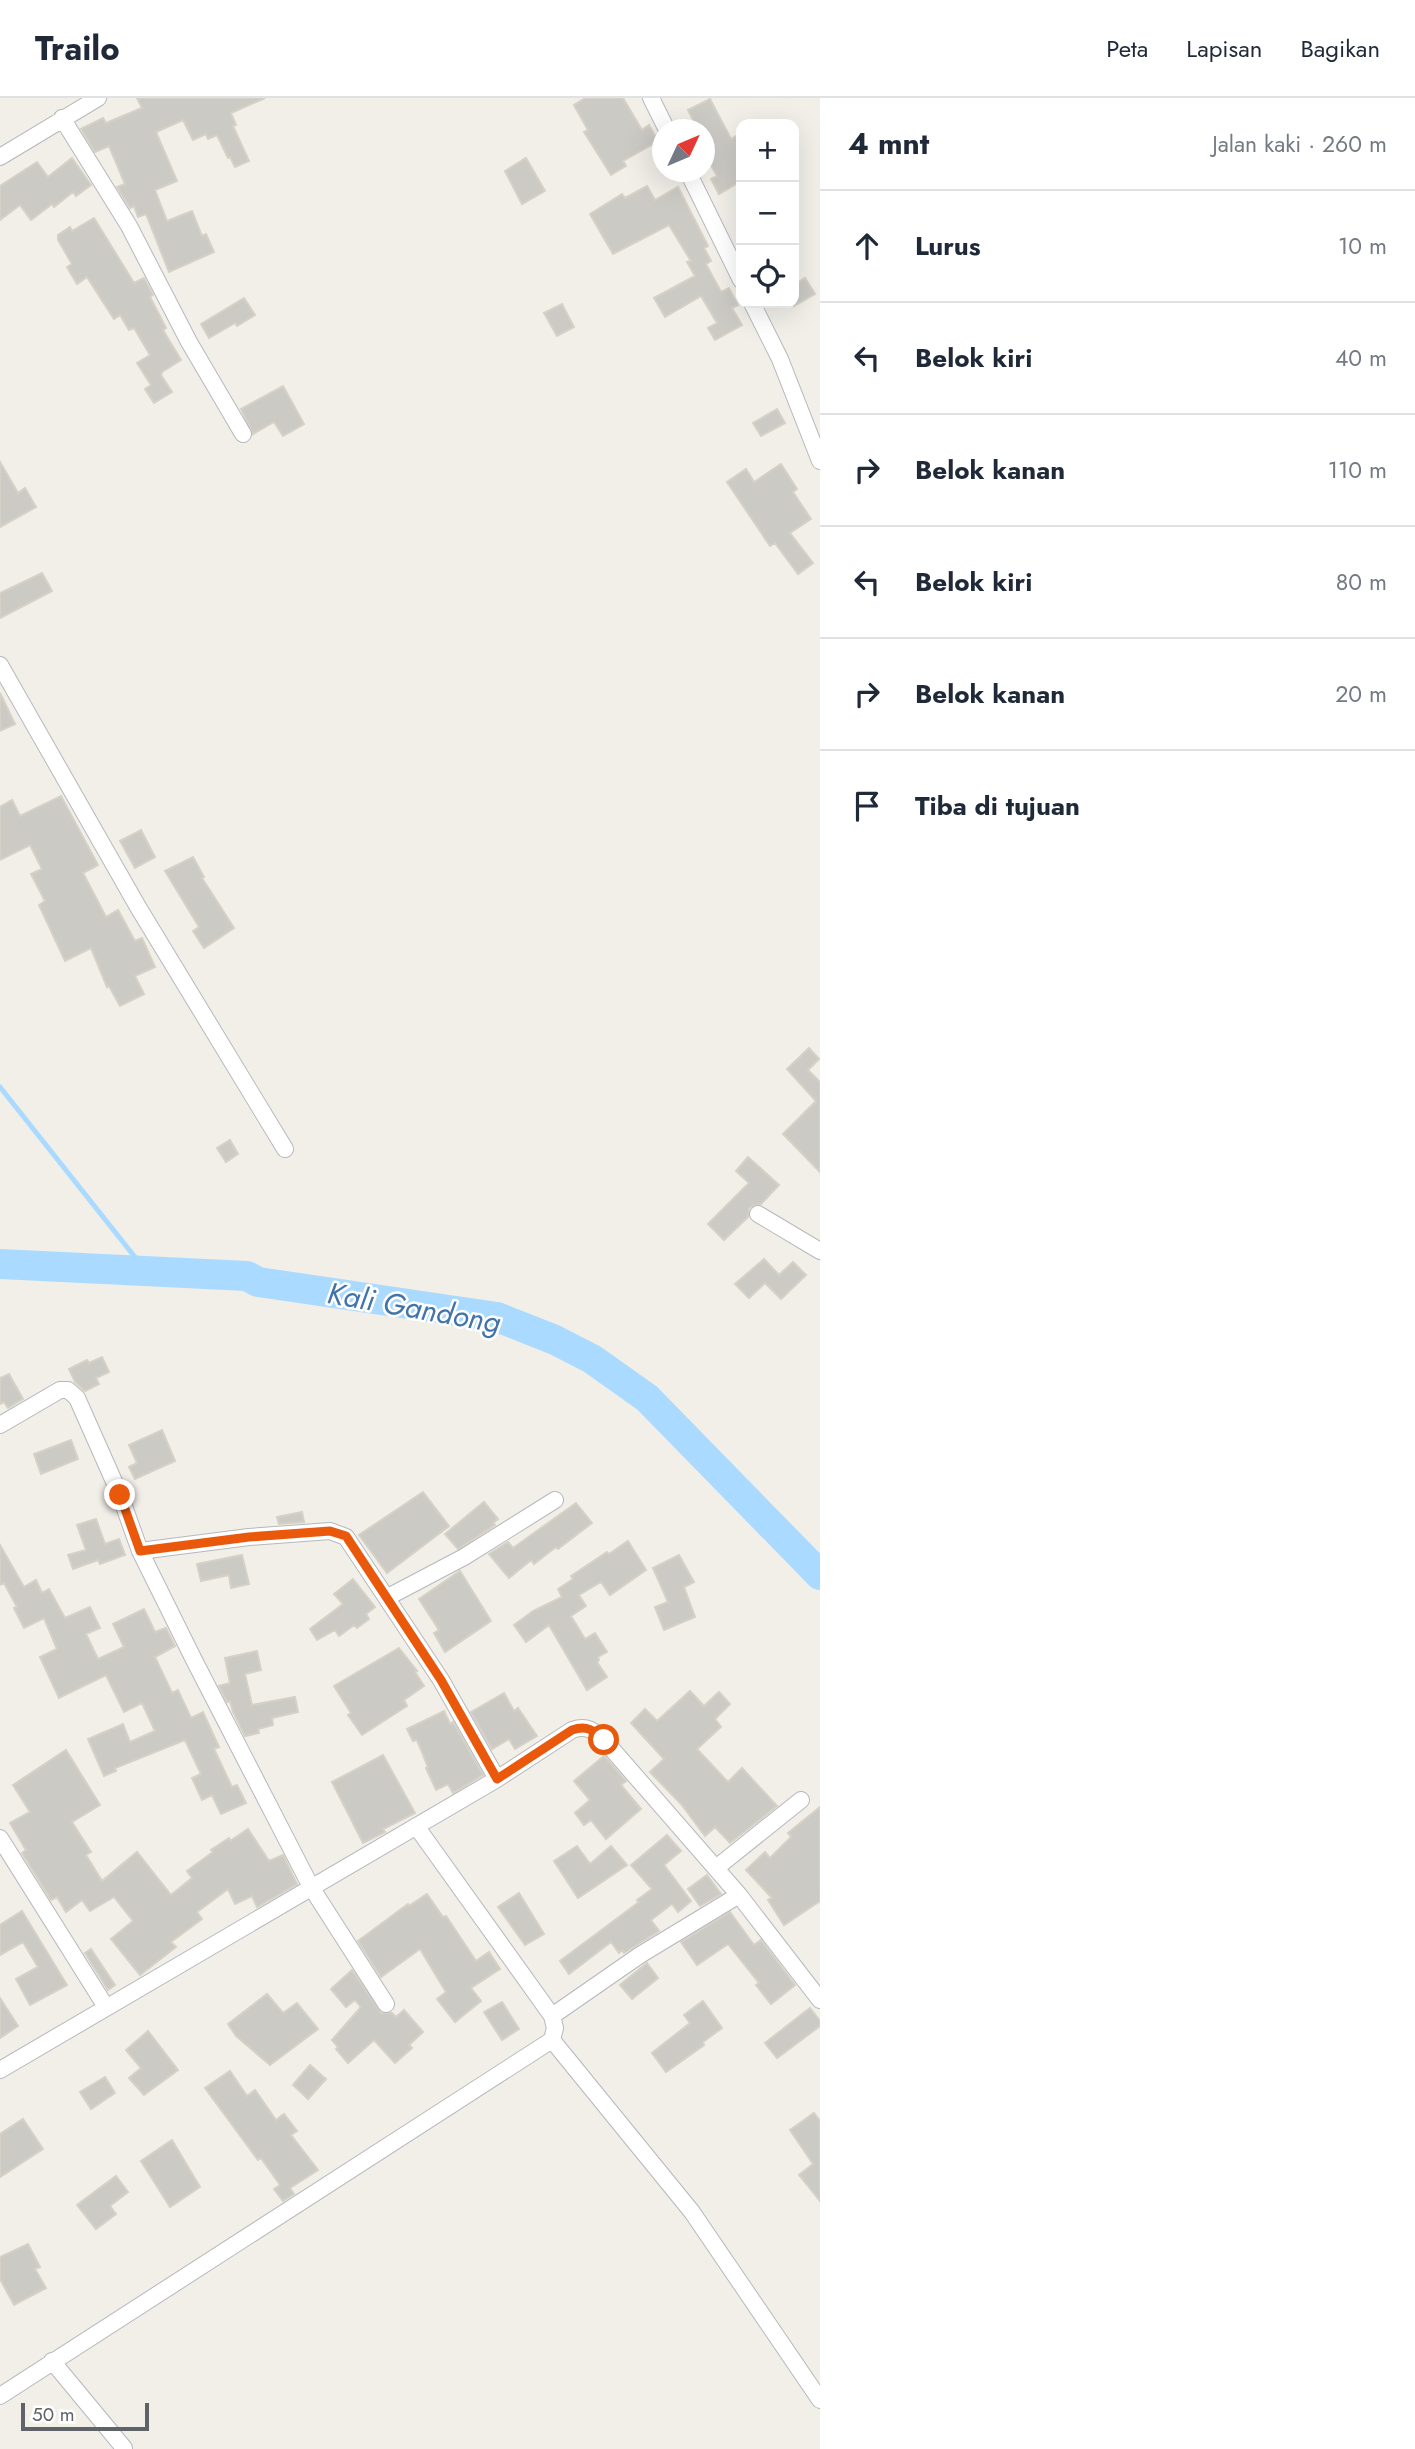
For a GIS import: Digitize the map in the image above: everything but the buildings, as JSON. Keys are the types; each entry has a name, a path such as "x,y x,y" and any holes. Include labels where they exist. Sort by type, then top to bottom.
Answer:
{"street":[{"path":"0,157 98,98"},
{"path":"651,98 662,119"},
{"path":"62,118 129,226 189,342 243,434"},
{"path":"693,182 736,270"},
{"path":"754,308 780,359 820,461"},
{"path":"0,666 138,907 285,1149"},
{"path":"758,1214 820,1251"},
{"path":"0,1425 60,1390 68,1390 77,1398 120,1495 140,1551 311,1887 386,2004"},
{"path":"388,1597 464,1558 555,1500"},
{"path":"140,1551 249,1537 330,1531 346,1536 441,1680 497,1779"},
{"path":"0,2070 581,1727 598,1734 716,1868 820,2000"},
{"path":"716,1868 801,1800"},
{"path":"0,2396 552,2040 555,2028 552,2016 416,1826"},
{"path":"0,1838 106,2007"},
{"path":"552,2016 640,1955 739,1895"},
{"path":"552,2040 692,2212 820,2400"},
{"path":"52,2361 124,2448"}],"waterway":[{"path":"0,1087 146,1271"},
{"name":"Kali Gandong","path":"0,1264 247,1276 258,1282 497,1317 555,1340 592,1359 647,1398 820,1575"}],"route":[{"path":"120,1495 140,1551 249,1537 330,1531 346,1536 441,1680 497,1779 572,1730 581,1727 592,1729 604,1740"}]}
